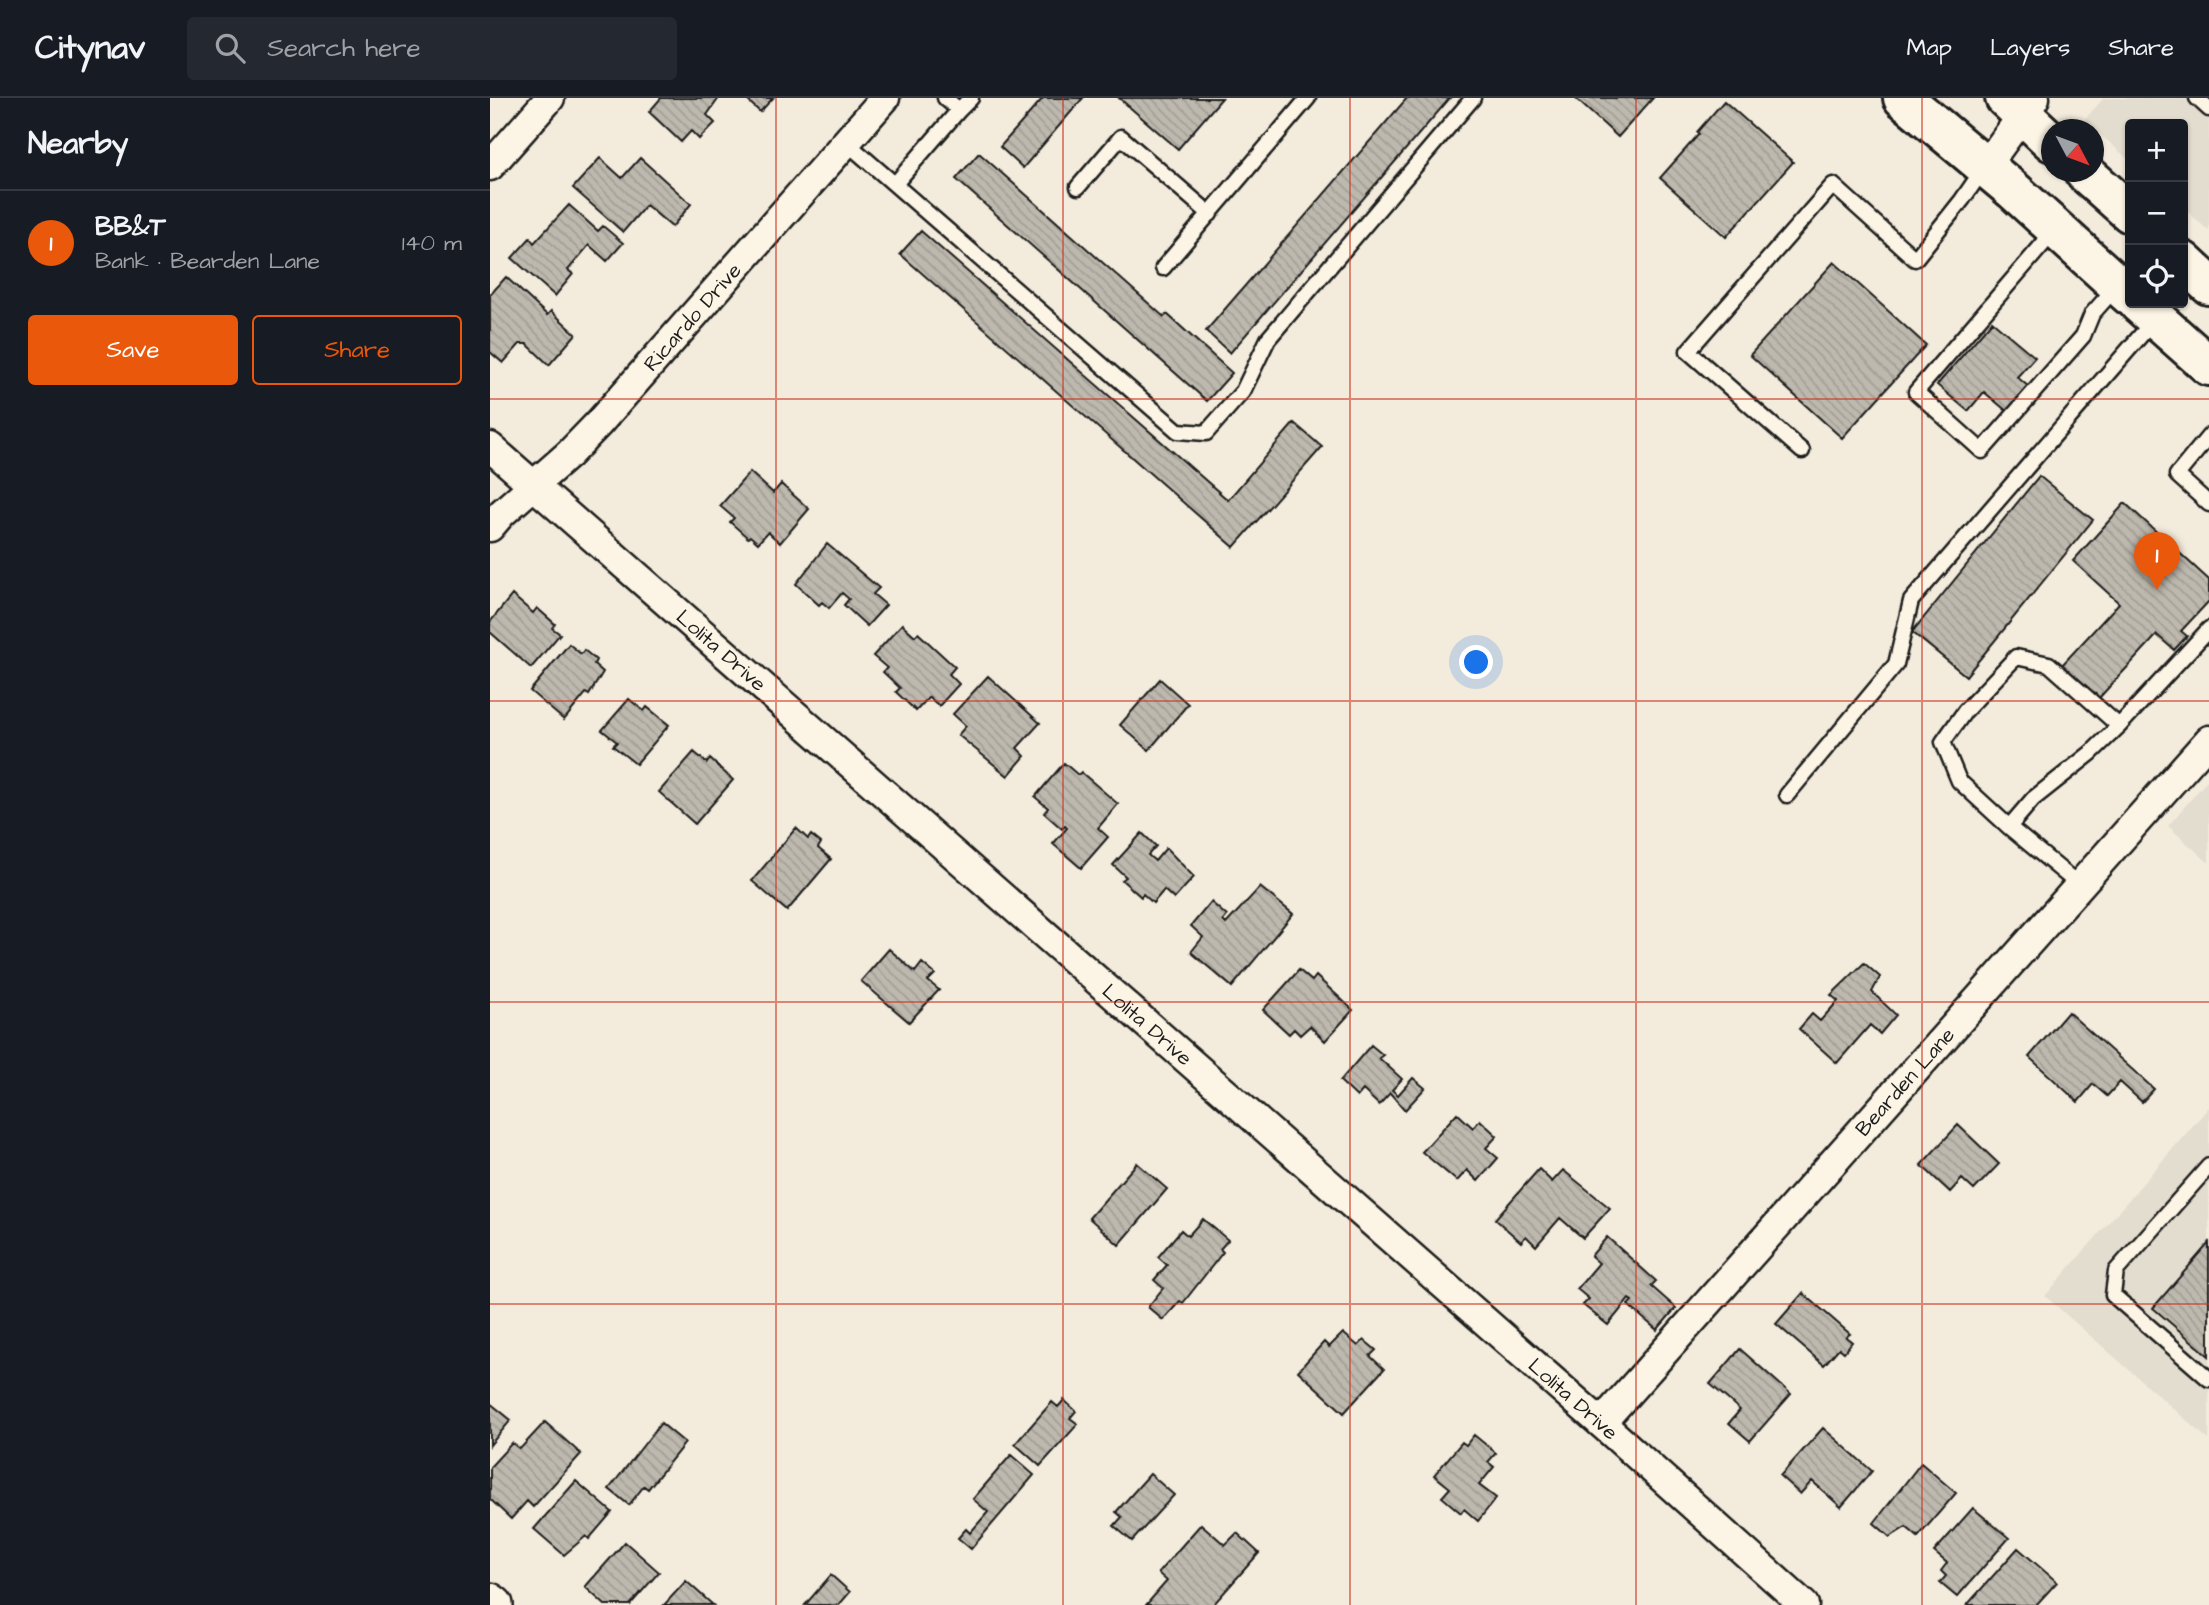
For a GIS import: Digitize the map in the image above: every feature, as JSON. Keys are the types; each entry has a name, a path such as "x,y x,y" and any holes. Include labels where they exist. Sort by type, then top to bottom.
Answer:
{"main road":[{"path":"1903,98 2125,290"},
{"path":"2021,104 2041,129"},
{"path":"2095,182 2125,209"},
{"path":"2188,266 2209,285"},
{"path":"2145,308 2209,366"}],"street":[{"path":"490,166 550,98"},
{"name":"Ricardo Drive","path":"490,527 598,424 886,98"},
{"path":"1984,167 2021,104"},
{"name":"Lolita Drive","path":"490,447 1601,1423 1804,1605"},
{"name":"Bearden Lane","path":"1601,1423 2208,742"}],"lane":[{"path":"945,98 960,110"},
{"path":"895,184 971,98"},
{"path":"1163,268 1308,98"},
{"path":"846,142 1178,431 1206,433 1243,391 1268,339 1473,98"},
{"path":"2197,98 2209,109"},
{"path":"1078,187 1121,137 1210,214"},
{"path":"1802,451 1688,351 1833,185 1915,259 1962,200 1984,167"},
{"path":"2056,229 1916,392 1982,451 2083,336 2092,314 2125,304"},
{"path":"1787,795 1896,664 1911,601 2130,308"},
{"path":"2209,436 2177,475 2209,504"},
{"path":"2008,827 2033,799 2091,753 2119,726 2208,633"},
{"path":"2078,885 2008,827 1959,781 1943,742 1965,711 2016,657 2049,664 2119,726"},
{"path":"2209,1166 2116,1271 2113,1296 2209,1379"}],"shaded area":[{"path":"2104,98 2209,98 2209,231 2188,212 2188,119 2125,119 2125,157 2104,138 2104,119 2085,119"},
{"path":"2209,778 2209,863 2168,826"},
{"path":"2209,1107 2209,1440 2045,1296"}],"building":[{"path":"661,98 719,98 707,115 715,123 699,139 691,131 681,142 649,112"},
{"path":"745,98 773,98 760,112"},
{"path":"1043,98 1083,98 1023,168 1000,147"},
{"path":"1119,98 1222,98 1178,149"},
{"path":"1407,98 1450,98 1230,353 1206,331"},
{"path":"1575,98 1653,98 1618,137"},
{"path":"1724,101 1793,162 1726,237 1660,178"},
{"path":"979,153 1164,317 1167,314 1232,373 1207,401 956,179"},
{"path":"600,158 622,178 640,158 691,204 672,227 646,205 623,232 573,188"},
{"path":"569,205 598,231 603,226 623,243 607,261 589,245 568,270 573,274 555,296 512,258 530,238 534,243"},
{"path":"921,231 1228,500 1294,423 1322,447 1234,547 900,254"},
{"path":"1834,262 1926,345 1842,438 1750,355"},
{"path":"506,277 547,315 551,311 576,334 549,365 527,344 520,344 503,363 490,352 490,295"},
{"path":"1992,321 2035,357 2017,377 2029,387 2008,412 1984,392 1968,411 1937,385"},
{"path":"750,472 773,493 781,484 809,509 780,543 768,532 758,543 750,536 748,538 730,522 734,518 720,506"},
{"path":"2039,476 2093,520 1966,676 1912,632"},
{"path":"2125,503 2209,580 2209,601 2181,631 2187,636 2174,650 2157,635 2099,698 2062,665 2119,603 2073,561"},
{"path":"827,544 879,588 873,594 886,605 867,626 844,605 849,599 842,593 829,608 822,602 819,605 796,584"},
{"path":"512,595 533,613 537,608 555,624 552,628 560,634 531,668 490,632 490,622"},
{"path":"902,624 915,636 918,633 955,667 949,674 959,684 939,706 929,697 916,711 896,692 900,688 883,672 887,668 873,656"},
{"path":"569,644 581,654 584,650 596,660 594,664 603,672 589,695 586,693 564,720 530,691"},
{"path":"988,676 1040,723 1017,748 1025,756 1008,776 958,735 966,726 953,714"},
{"path":"1160,679 1188,704 1149,750 1120,725"},
{"path":"629,699 644,711 647,707 669,725 636,764 613,746 617,742 602,730"},
{"path":"694,752 707,763 710,759 733,780 695,824 659,792"},
{"path":"1064,763 1078,775 1081,772 1118,804 1098,828 1108,837 1081,868 1053,844 1067,828 1065,826 1062,829 1044,813 1048,808 1035,797"},
{"path":"796,828 808,839 811,835 821,843 818,848 831,859 787,911 752,881"},
{"path":"1142,833 1156,846 1148,855 1155,861 1166,848 1194,877 1174,899 1164,890 1153,903 1143,894 1141,897 1122,880 1126,877 1113,865"},
{"path":"1260,887 1293,914 1232,987 1191,952 1203,937 1191,926 1211,902 1227,916 1223,921 1226,924"},
{"path":"889,949 915,972 922,963 935,974 928,981 939,990 909,1022 861,981"},
{"path":"1864,963 1880,977 1872,992 1896,1015 1880,1034 1870,1025 1837,1063 1799,1029 1812,1014 1820,1021 1838,1001 1831,995"},
{"path":"1299,970 1312,981 1316,976 1353,1010 1325,1041 1310,1026 1300,1035 1294,1029 1289,1034 1263,1010"},
{"path":"2068,1012 2154,1089 2142,1102 2120,1082 2107,1096 2093,1084 2078,1102 2029,1057"},
{"path":"1371,1045 1383,1055 1379,1058 1402,1079 1392,1090 1398,1095 1413,1078 1425,1088 1405,1110 1390,1093 1379,1105 1363,1090 1357,1097 1340,1081"},
{"path":"1457,1113 1473,1128 1480,1120 1497,1136 1486,1148 1498,1158 1478,1181 1467,1170 1457,1181 1422,1152"},
{"path":"1958,1125 1999,1164 1974,1190 1962,1179 1950,1192 1921,1165"},
{"path":"1137,1163 1167,1189 1119,1245 1089,1218"},
{"path":"1539,1169 1552,1182 1563,1170 1610,1208 1583,1238 1560,1218 1536,1246 1526,1236 1521,1242 1495,1219"},
{"path":"1203,1219 1228,1240 1220,1249 1223,1252 1183,1303 1180,1301 1163,1320 1148,1307 1163,1288 1154,1280 1167,1265 1158,1257 1181,1230 1188,1236"},
{"path":"1607,1237 1656,1281 1651,1286 1676,1308 1657,1330 1628,1305 1632,1301 1629,1299 1608,1325 1583,1305 1589,1299 1577,1289 1599,1263 1591,1256"},
{"path":"2209,1243 2209,1356 2153,1308"},
{"path":"1803,1293 1850,1334 1846,1337 1852,1342 1844,1352 1839,1348 1824,1365 1776,1324"},
{"path":"1343,1333 1358,1346 1364,1340 1376,1350 1370,1356 1384,1369 1344,1413 1298,1371 1324,1342 1329,1347"},
{"path":"1740,1349 1791,1394 1750,1441 1729,1423 1740,1410 1710,1384"},
{"path":"1064,1400 1076,1411 1070,1418 1078,1424 1040,1466 1015,1444 1052,1402 1058,1407"},
{"path":"490,1403 511,1420 490,1445"},
{"path":"545,1422 581,1454 533,1507 527,1501 511,1519 490,1499 490,1467 512,1443 520,1449"},
{"path":"661,1423 685,1443 648,1489 644,1486 629,1505 609,1489"},
{"path":"1823,1428 1872,1471 1841,1507 1812,1481 1800,1494 1780,1476"},
{"path":"1474,1435 1496,1453 1488,1462 1494,1467 1479,1485 1496,1498 1478,1521 1464,1509 1461,1513 1442,1497 1450,1488 1434,1475 1462,1442 1466,1445"},
{"path":"1011,1455 1034,1475 971,1549 958,1538 966,1529 970,1533 988,1512 973,1499"},
{"path":"1921,1463 1956,1493 1918,1537 1906,1527 1890,1537 1874,1523"},
{"path":"1150,1474 1174,1495 1132,1541 1114,1526 1122,1517 1116,1512"},
{"path":"576,1481 612,1512 589,1539 586,1536 564,1555 534,1529"},
{"path":"1973,1508 2009,1538 1957,1597 1940,1583 1946,1576 1941,1571 1947,1563 1934,1552"},
{"path":"1201,1524 1225,1545 1237,1533 1259,1553 1213,1605 1146,1605 1167,1581 1158,1573"},
{"path":"625,1542 659,1572 630,1605 605,1605 585,1587"},
{"path":"2018,1548 2057,1582 2036,1605 1967,1605"},
{"path":"831,1575 850,1592 839,1605 805,1605"},
{"path":"686,1581 713,1605 664,1605"}],"place":[{"name":"BB&T","path":"2157,590"}]}
